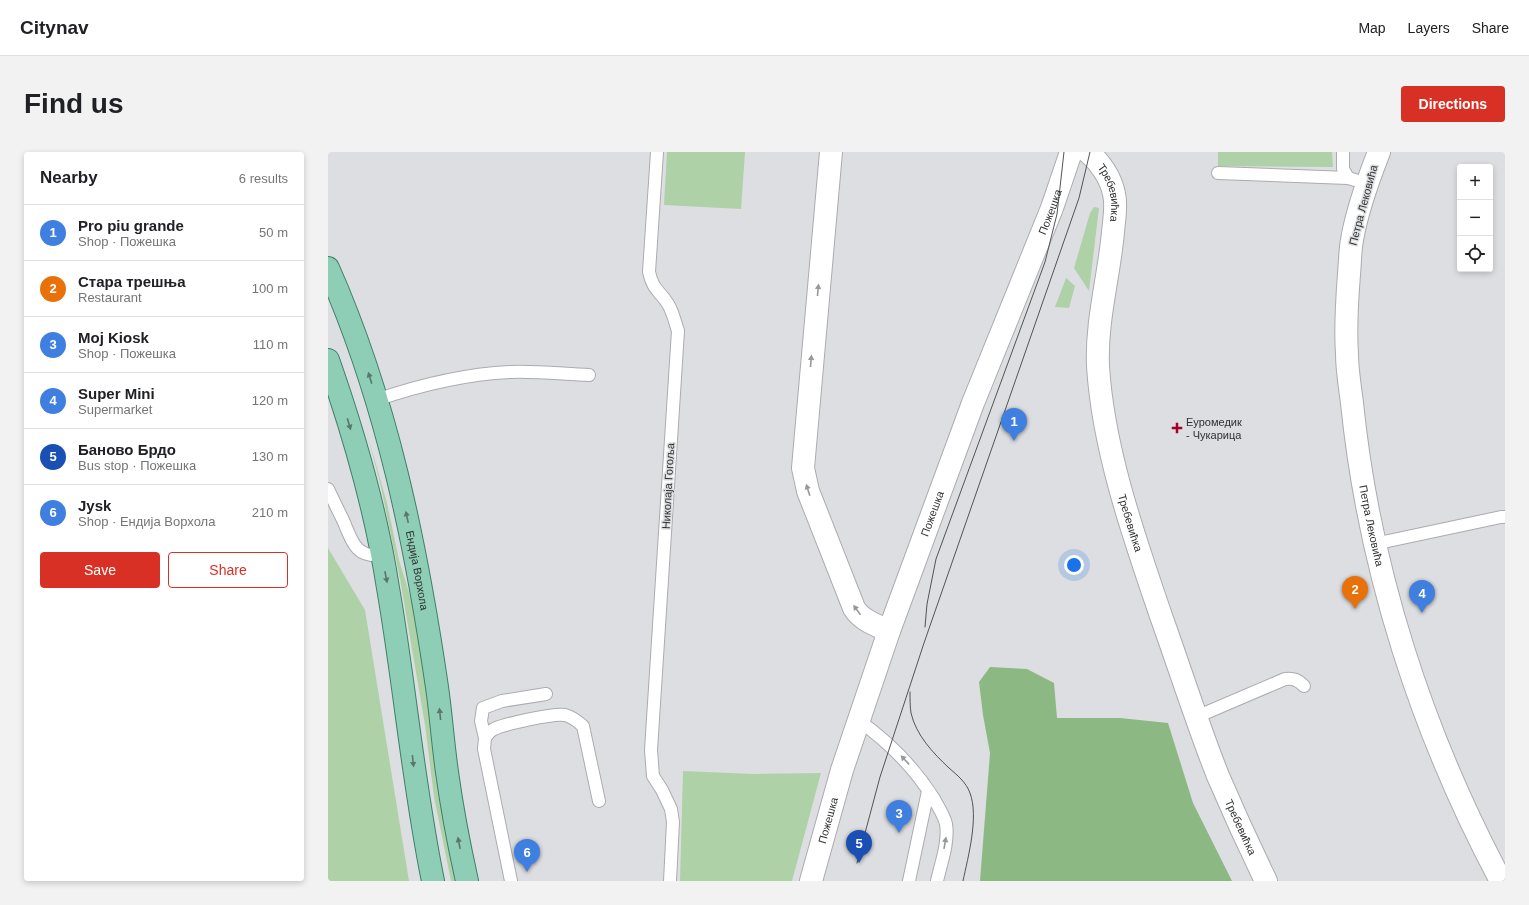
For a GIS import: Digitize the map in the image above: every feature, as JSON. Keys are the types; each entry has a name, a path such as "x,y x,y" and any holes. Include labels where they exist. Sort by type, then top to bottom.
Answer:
{"main road":[{"name":"Ендија Ворхола","path":"328,268 354,332 376,400 400,486 416,564 437,689 452,810 468,881"},
{"path":"328,360 360,460 372,506 382,555 397,642 415,782 433,881"}],"street":[{"path":"831,152 803,468 808,491 854,608 857,613 866,620 888,631"},
{"name":"Пожешка","path":"811,881 858,720 888,631 973,403 1052,208 1071,152"},
{"name":"Требевићка","path":"1088,152 1096,160 1108,177 1115,200 1112,242 1098,344 1100,387 1105,422 1114,464 1146,571 1196,717 1218,774 1266,881"},
{"name":"Петра Лековића","path":"1378,152 1358,180 1352,240 1347,306 1346,354 1355,433 1374,544 1396,626 1429,724 1451,779 1478,837 1501,881"}],"lane":[{"name":"Николаја Гогоља","path":"657,152 649,272 651,283 669,306 678,331 651,750 653,776 662,790 671,810 673,822 670,881"},
{"path":"1343,152 1343,169 1358,180"},
{"path":"1218,173 1358,180"},
{"path":"376,400 427,385 508,372 589,375"},
{"path":"328,489 352,542 358,549 372,556 382,555"},
{"path":"1374,544 1505,517"},
{"path":"1196,717 1285,679 1298,681 1304,686"},
{"path":"511,881 484,749 485,738 481,721 483,708 502,701 546,694"},
{"path":"485,738 492,730 505,725 563,714 574,718 583,726 599,801"},
{"path":"858,720 875,732 914,770 943,814 946,825 946,838 937,881"},
{"path":"909,881 928,791"}],"green space":[{"path":"667,152 745,152 741,209 664,205"},
{"path":"1218,152 1332,152 1333,167 1218,166"},
{"path":"1094,207 1099,208 1089,291 1074,268 1090,213"},
{"path":"1066,278 1075,286 1069,308 1055,307"},
{"path":"367,433 387,503 399,560 415,612 461,881 451,881 434,797 425,725 400,579 381,487"},
{"path":"328,548 365,610 409,881 328,881"},
{"path":"990,667 1027,669 1054,683 1057,718 1120,718 1168,723 1193,803 1232,881 980,881 990,753 979,682"},
{"path":"683,771 753,774 821,773 792,881 680,881"}],"tram line":[{"path":"925,627 927,604 936,559 1045,262 1057,214 1064,152"},
{"path":"857,863 880,777 924,643 1079,198 1090,152"},
{"path":"910,692 911,713 913,721 921,736 937,756 964,782 970,793 973,825 970,849 963,881"}],"place":[{"name":"Еуромедик - Чукарица","path":"1177,428"},
{"name":"Pro piu grande","path":"1014,441"},
{"name":"Стара трешња","path":"1355,609"},
{"name":"Super Mini","path":"1422,613"},
{"name":"Moj Kiosk","path":"899,833"},
{"name":"Баново Брдо","path":"859,863"},
{"name":"Jysk","path":"527,872"}]}
